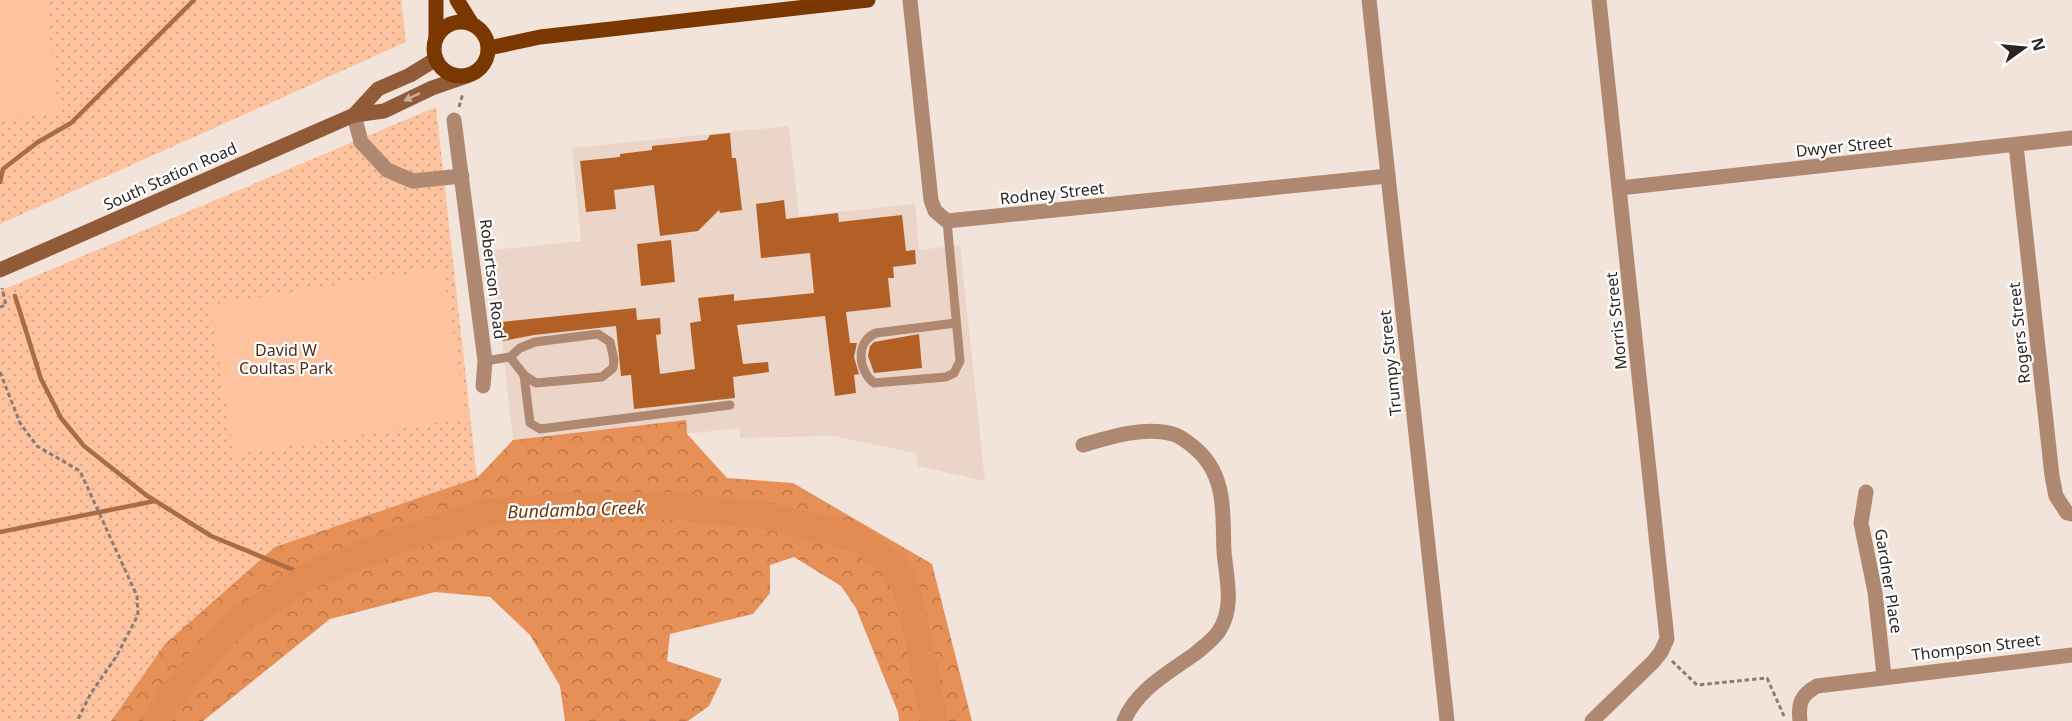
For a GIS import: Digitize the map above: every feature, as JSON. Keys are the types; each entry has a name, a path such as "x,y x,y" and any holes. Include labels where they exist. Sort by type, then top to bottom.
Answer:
{"main road":[{"path":"436,0 434,49 436,59 440,67 448,73 457,76 471,75 483,66 489,48 486,38 472,24 457,0"},
{"path":"489,48 540,37 798,4 868,0"},
{"path":"436,39 447,26 455,23 472,24"},
{"name":"South Station Road","path":"354,115 378,89 410,75 436,59"},
{"name":"South Station Road","path":"0,270 354,115 384,111 432,88 471,75"}],"street":[{"path":"910,0 931,200 935,211 947,220"},
{"name":"Trumpy Street","path":"1369,0 1447,721"},
{"name":"Morris Street","path":"1599,0 1620,188 1664,645"},
{"path":"354,115 361,142 387,170 413,181 462,176"},
{"name":"Robertson Road","path":"454,120 485,361 483,386"},
{"name":"Dwyer Street","path":"1620,188 2072,138"},
{"name":"Rogers Street","path":"2016,145 2052,476 2056,496 2069,514"},
{"name":"Rodney Street","path":"947,220 1388,176"},
{"path":"1083,445 1119,435 1153,432 1173,434 1187,441 1204,456 1215,474 1221,495 1229,600 1225,620 1218,633 1206,645 1142,693 1127,714"},
{"name":"Gardner Place","path":"1866,492 1861,523 1875,592 1884,676"},
{"path":"1592,721 1664,645"},
{"name":"Thompson Street","path":"1800,721 1801,700 1805,693 1817,686 1884,676 2072,655"}],"lane":[{"path":"947,220 957,323 960,361 954,373 946,377 874,383 867,378 863,370 861,348 868,336 876,333 957,323"},
{"path":"485,361 510,357 520,348 535,342 598,334 605,337 612,348 614,360 612,368 602,377 536,383 524,375 510,357"},
{"path":"524,375 530,423 540,429 730,405"}],"path":[{"path":"454,120 464,88 471,75"},
{"path":"0,308 6,305 2,288"},
{"path":"0,372 20,423 37,446 80,471 137,596 138,615 116,657 91,693 77,721"},
{"path":"1664,645 1697,685 1767,678 1786,721"}],"shaded area":[{"path":"789,126 799,216 915,204 919,250 960,245 985,481 918,466 915,453 834,436 740,438 739,428 687,434 685,420 513,440 492,250 581,241 572,148"}],"green space":[{"path":"0,0 401,0 406,42 0,224"},
{"path":"0,0 45,0 59,113 0,120"},
{"name":"David W Coultas Park","path":"436,107 477,478 275,547 165,644 111,721 0,721 0,291"},
{"path":"443,268 466,418 234,455 210,305"},
{"path":"686,420 687,434 727,478 793,483 932,564 972,721 899,721 898,712 856,608 841,586 794,557 770,565 770,593 753,614 670,634 667,661 722,679 709,706 688,721 565,721 560,686 530,635 490,597 435,592 330,619 203,721 111,721 165,644 275,547 477,478 513,440"}],"building":[{"path":"730,133 732,158 736,158 742,210 720,213 719,210 698,231 660,236 654,185 614,190 616,209 586,212 580,161 620,157 620,154 652,150 652,146 707,140 710,135"},
{"path":"784,200 786,219 838,213 839,222 902,215 906,251 915,250 916,264 893,267 894,278 888,278 891,307 846,312 850,343 857,343 854,357 859,374 854,375 856,393 835,396 825,316 737,325 743,364 768,362 769,372 733,377 735,398 634,409 631,375 621,376 616,326 534,335 503,341 501,322 636,308 637,320 660,318 661,334 656,335 660,374 695,369 690,323 701,321 698,298 734,294 734,301 814,293 810,253 761,258 756,204"},
{"path":"671,240 675,282 641,286 637,244"},
{"path":"919,334 922,368 874,373 868,356 870,346 874,342"}],"waterway":[{"path":"0,182 3,169 38,142 71,123 194,0"},
{"path":"15,296 41,379 61,418 84,446 146,495 211,536 308,576"},
{"path":"0,532 155,501"},
{"name":"Bundamba Creek","path":"156,721 177,688 232,626 308,576 390,543 488,512 591,505 679,506 771,517 855,537 894,564 906,589 914,618 934,721"}]}
